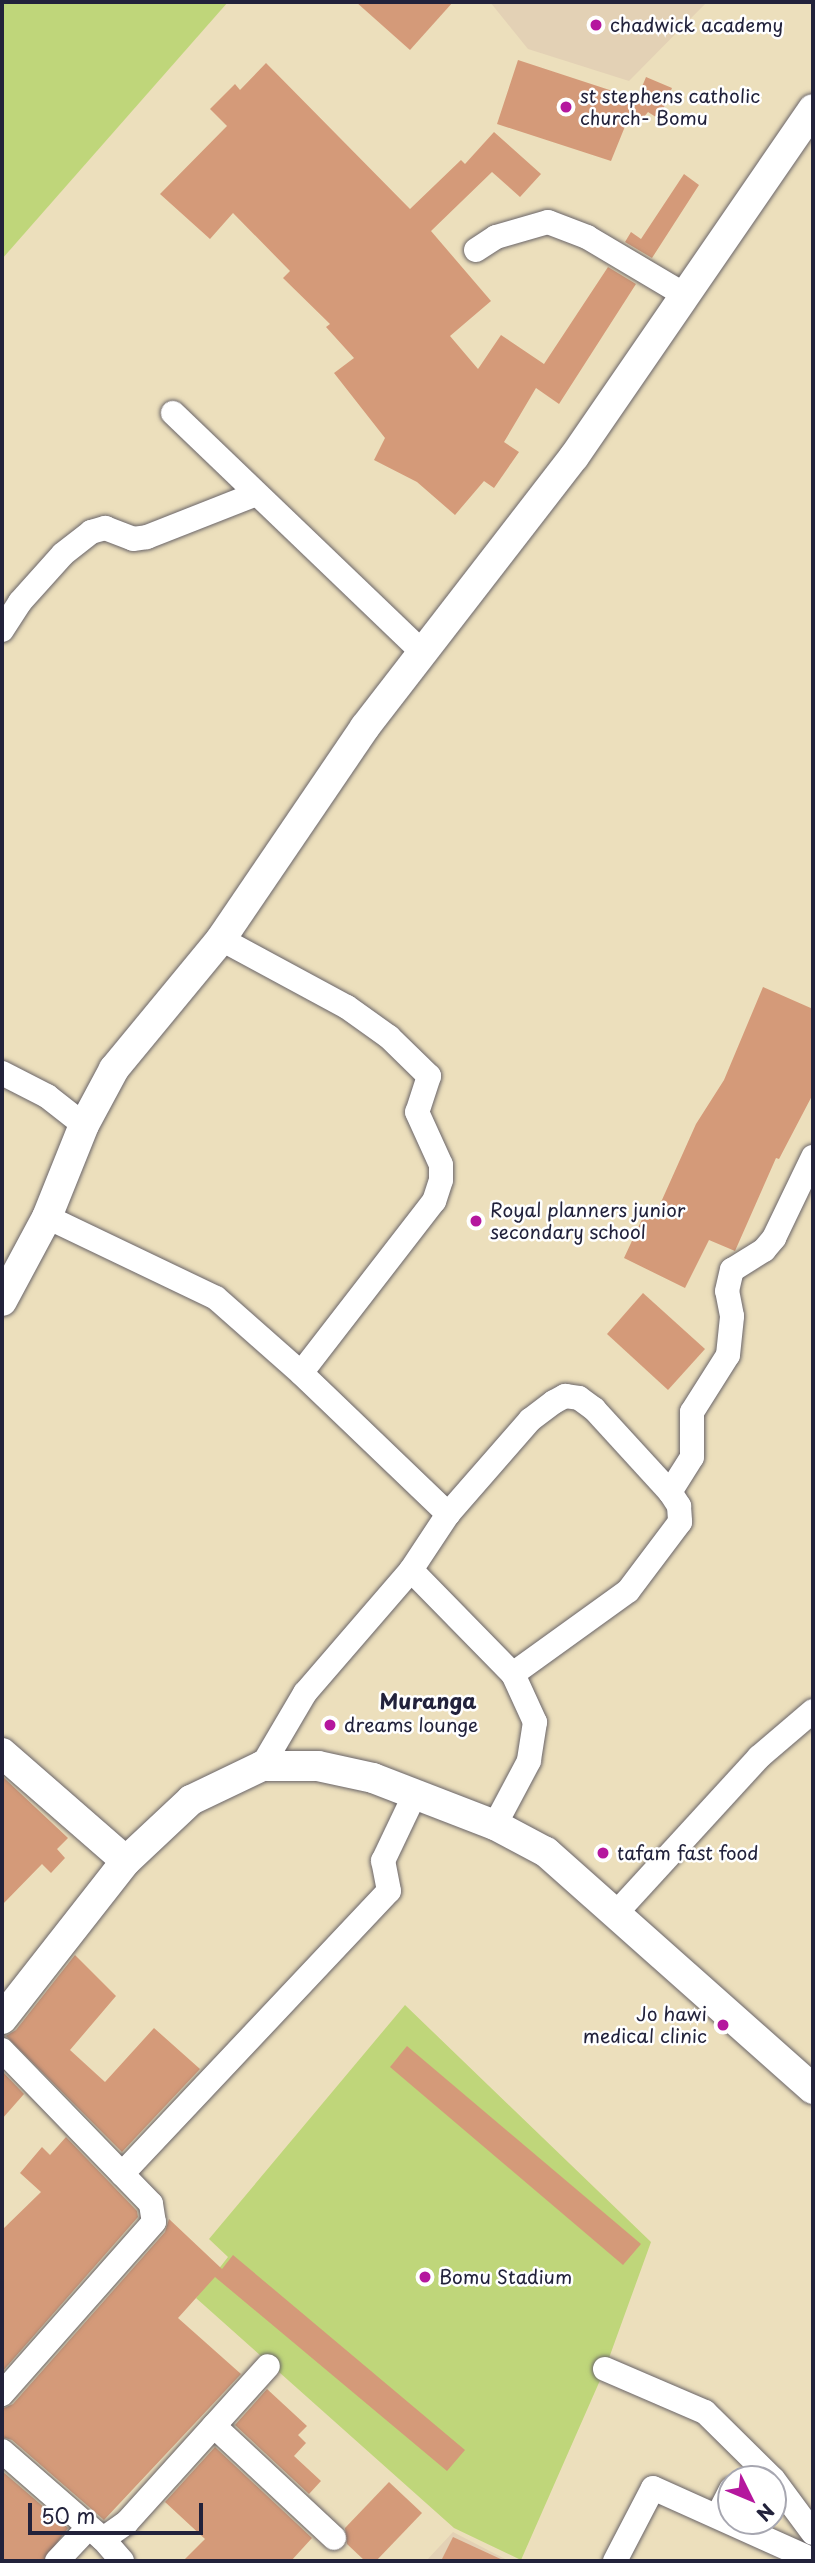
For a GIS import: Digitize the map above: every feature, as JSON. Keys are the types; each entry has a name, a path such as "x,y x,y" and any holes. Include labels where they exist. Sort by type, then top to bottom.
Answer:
{"street":[{"path":"2,1301 47,1217 84,1125 132,1044 221,939 365,727 565,468 813,109"},
{"path":"476,250 496,237 548,222 587,237 683,294"},
{"path":"173,413 423,653"},
{"path":"2,630 20,602 63,554 91,532 105,528 133,539 147,537 256,494"},
{"path":"221,939 347,1007 389,1037 429,1076 417,1112 441,1164 441,1180 434,1201 301,1373"},
{"path":"2,1073 47,1096 84,1125"},
{"path":"670,1492 692,1457 692,1412 728,1355 732,1316 727,1291 732,1270 764,1250 774,1238 813,1157"},
{"path":"47,1217 216,1298 301,1373 448,1514"},
{"path":"262,1766 317,1677 411,1570 448,1514 530,1420 565,1396 579,1398 594,1409 670,1492 679,1506 680,1522 628,1591 513,1674"},
{"path":"411,1570 513,1674 535,1722 535,1739 495,1825"},
{"path":"618,1911 759,1757 813,1712"},
{"path":"2,1753 127,1861"},
{"path":"2,2019 127,1861 191,1800 262,1766 336,1768 415,1794 495,1825 546,1852 618,1911 766,2051 813,2089"},
{"path":"122,2174 389,1891 383,1861 415,1794"},
{"path":"2,2050 151,2204 153,2222 2,2394"},
{"path":"57,2561 95,2534 127,2522 268,2366"},
{"path":"605,2368 705,2412 759,2465"},
{"path":"214,2426 334,2539"},
{"path":"2,2451 122,2561"},
{"path":"743,2465 748,2454"},
{"path":"615,2561 653,2487 717,2515"},
{"path":"787,2498 813,2533"},
{"path":"760,2535 813,2560"}],"shaded area":[{"name":"chadwick academy","path":"490,2 707,2 629,81 528,49"},
{"path":"453,2532 509,2561 426,2561"}],"green space":[{"path":"2,2 228,2 2,259"},
{"name":"Bomu Stadium","path":"405,2005 651,2242 605,2369 521,2560 454,2528 196,2298 228,2257 209,2239"}],"building":[{"path":"356,2 453,2 410,50"},
{"path":"518,60 637,99 646,77 672,88 659,119 648,112 639,123 628,119 611,161 497,124"},
{"path":"266,63 410,209 461,160 465,164 494,132 541,174 520,197 492,172 431,231 491,301 450,336 478,369 501,335 544,364 608,267 636,284 559,404 536,388 504,442 519,452 494,488 484,481 455,515 417,482 374,460 385,438 334,373 354,358 326,327 330,324 283,278 290,271 233,213 210,239 160,194 227,126 210,109 235,84 240,90"},
{"path":"684,174 699,185 652,258 625,242 631,232 641,239"},
{"path":"763,987 813,1009 813,1094 779,1159 776,1158 735,1251 709,1240 685,1288 624,1258 644,1215 653,1220 696,1124 724,1080"},
{"path":"643,1293 705,1349 668,1390 607,1334"},
{"path":"2,1776 68,1838 57,1849 65,1858 51,1873 42,1864 2,1905"},
{"path":"75,1955 116,1996 70,2050 105,2082 154,2028 200,2069 122,2152 6,2036 16,2030"},
{"path":"407,2046 641,2244 623,2265 390,2067"},
{"path":"2,2071 24,2094 2,2119"},
{"path":"66,2137 137,2211 138,2217 2,2372 2,2230 41,2192 20,2173 42,2147 50,2155"},
{"path":"169,2219 222,2269 233,2255 465,2450 447,2471 215,2277 178,2318 241,2374 104,2520 12,2440 2,2437 2,2409 13,2404 165,2232"},
{"path":"267,2389 307,2426 298,2435 306,2443 294,2456 321,2481 309,2494 235,2425"},
{"path":"215,2447 312,2538 291,2561 183,2561 205,2539 165,2502"},
{"path":"2,2471 68,2528 43,2561 2,2561"},
{"path":"389,2482 422,2513 376,2561 365,2561 347,2544 345,2528"},
{"path":"453,2537 505,2561 441,2561"}],"place":[{"name":"chadwick academy","path":"596,25"},
{"name":"st stephens catholic church- Bomu","path":"566,107"},
{"name":"Royal planners junior secondary school","path":"476,1221"},
{"name":"dreams lounge","path":"330,1725"},
{"name":"tafam fast food","path":"603,1853"},
{"name":"Jo hawi medical clinic","path":"723,2025"},
{"name":"Bomu Stadium","path":"425,2277"}],"district":[{"name":"Muranga","path":"428,1700"}]}
